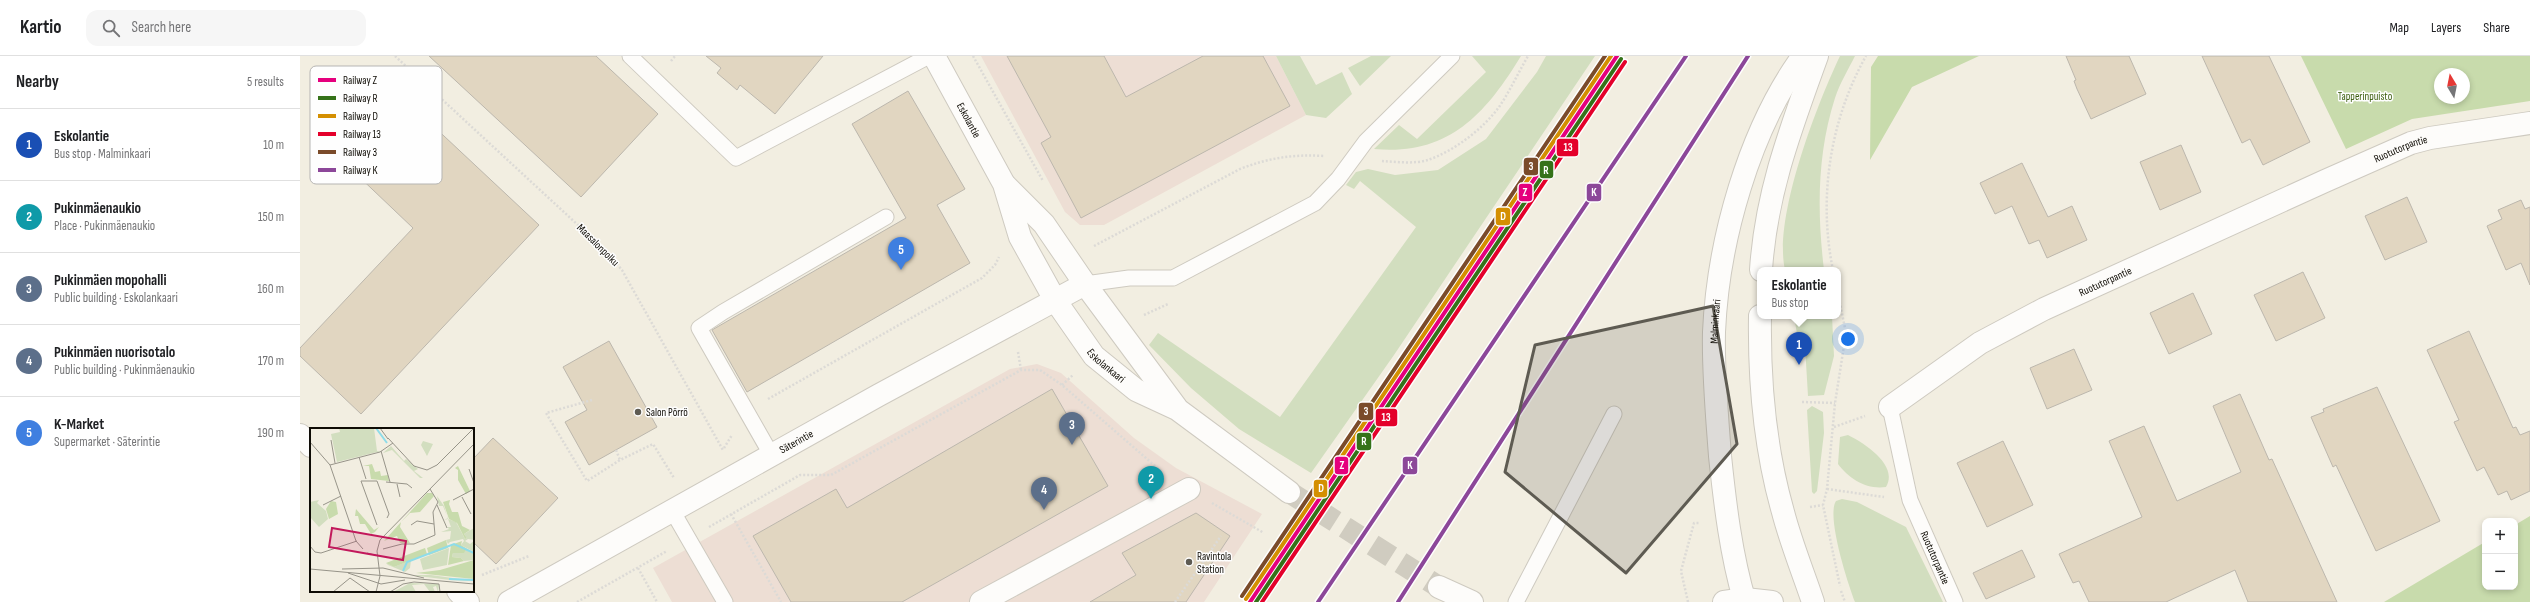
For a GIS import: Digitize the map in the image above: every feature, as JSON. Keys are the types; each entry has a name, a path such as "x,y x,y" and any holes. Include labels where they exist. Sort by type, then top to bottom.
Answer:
{"street":[{"name":"Eskolantie","path":"934,56 1004,184 1020,238 1054,300"},
{"name":"Malminkaari","path":"1738,601 1716,406 1714,332 1724,249 1739,194 1757,142 1789,76 1803,56"},
{"path":"1761,267 1769,202 1785,145 1817,56"},
{"name":"Ruotutorpantie","path":"1890,407 1980,343 2044,309 2325,181 2411,143 2430,138 2530,123"},
{"name":"Eskolantie","path":"1004,184 1044,224 1085,284"},
{"name":"Säterintie","path":"509,602 673,512 879,395 1085,284"},
{"name":"Eskolankaari","path":"1085,284 1177,409"},
{"name":"Eskolankaari","path":"1054,300 1094,356 1136,390 1177,409 1289,492"},
{"path":"1760,319 1759,361 1767,433 1783,512 1813,602"},
{"path":"300,435 310,445"},
{"path":"981,602 1189,489"},
{"path":"1439,587 1472,602"},
{"path":"459,592 468,602"},
{"path":"1738,601 1772,602"}],"lane":[{"path":"630,56 736,158 929,56"},
{"path":"1085,284 1129,278 1153,280 1173,278 1315,203 1338,179 1366,141 1452,56"},
{"path":"772,456 699,328 886,217"},
{"name":"Ruotutorpantie","path":"1890,407 1910,500 1956,602"},
{"path":"1516,602 1614,414"},
{"path":"673,512 725,602"}],"path":[{"name":"Maasalonpolku","path":"395,56 406,66"},
{"path":"1833,267 1825,205 1833,142 1853,79 1866,56"},
{"name":"Maasalonpolku","path":"442,99 605,250 622,270 754,501"},
{"path":"1137,319 1161,306 1175,302"},
{"path":"1841,309 1846,333 1835,403 1827,489 1823,505 1840,587 1845,602"},
{"path":"577,602 800,475 830,475 1021,370 1040,370 1062,384 1158,470 1264,533"},
{"path":"592,400 546,412 587,481 620,460 653,444 674,479"},
{"path":"1802,402 1835,403"},
{"path":"616,450 620,460"},
{"path":"1827,489 1910,500"},
{"path":"731,514 781,602"},
{"path":"1688,602 1681,571 1694,523 1728,520"},
{"path":"1175,602 1221,536"},
{"path":"638,568 657,602"}],"highlighted area":[{"path":"1713,306 1737,444 1626,573 1505,472 1535,345"}],"shaded area":[{"path":"981,56 1276,56 1306,115 1104,225 1080,225 1065,212"},
{"path":"1037,364 1061,373 1134,438 1176,468 1262,514 1204,602 672,602 653,568 1010,369"}],"green space":[{"path":"1276,56 1300,56 1316,85 1342,72 1352,94 1326,118 1306,115"},
{"path":"1371,56 1391,56 1360,86 1348,68"},
{"path":"1472,56 1521,56 1493,96 1478,113 1462,127 1444,138 1423,146 1400,149 1374,149 1399,125 1417,139 1486,72"},
{"path":"1546,56 1595,56 1394,355 1311,473 1239,429 1191,388 1149,345 1158,333 1280,417 1416,227 1360,181 1354,189 1346,185 1356,172 1368,169 1395,175 1438,170 1486,139 1537,72"},
{"path":"1840,56 1855,56 1835,98 1825,140 1820,183 1820,227 1824,267 1785,267 1783,248 1785,221 1791,192 1809,131"},
{"path":"1878,56 1979,56 1912,87 1870,160 1871,67"},
{"name":"Tapperinpuisto","path":"2301,56 2530,56 2530,101 2412,119 2346,149"},
{"path":"1794,319 1832,319 1834,356 1824,395 1808,396 1805,346 1799,346"},
{"path":"1812,406 1823,412 1824,433 1817,491 1814,494 1812,492 1807,410"},
{"path":"1848,435 1863,443 1884,463 1888,471 1889,479 1886,487 1872,487 1865,485 1853,479 1838,464 1840,437"},
{"path":"1842,499 1857,502 1906,527 1943,602 1855,602 1839,550 1834,521 1836,501"},
{"path":"2530,516 2530,602 2384,602 2482,544 2482,590 2518,590 2518,523"}],"building":[{"path":"429,56 596,56 658,114 581,197 442,68 442,66 440,66"},
{"path":"706,56 823,56 775,114 740,85 737,90 717,73 721,68"},
{"path":"1007,56 1104,56 1126,97 1203,56 1263,56 1290,106 1081,218 1041,143 1051,137"},
{"path":"2066,56 2129,56 2146,94 2091,119 2077,89 2074,81 2076,80"},
{"path":"2202,56 2269,56 2310,142 2263,165 2250,139 2242,143"},
{"path":"908,91 965,189 937,205 970,263 747,392 712,330 906,218 852,124"},
{"path":"442,134 539,225 361,414 300,356 300,348 413,228 367,184 442,184"},
{"path":"2181,145 2201,192 2160,210 2140,162"},
{"path":"2022,163 2048,217 2072,206 2087,240 2047,258 2039,240 2029,244 2012,206 1995,214 1980,183"},
{"path":"2407,197 2427,242 2385,260 2365,216"},
{"path":"2521,200 2525,209 2530,207 2530,285 2521,263 2506,270 2487,226 2502,219 2498,210"},
{"path":"2303,272 2325,318 2276,341 2254,295"},
{"path":"2193,293 2212,334 2169,354 2150,313"},
{"path":"2469,331 2513,428 2516,427 2520,435 2530,431 2530,491 2511,500 2507,491 2498,495 2484,467 2477,471 2454,422 2459,420 2427,350"},
{"path":"609,341 657,427 589,465 565,422 587,410 563,367"},
{"path":"2074,349 2092,390 2047,409 2030,368"},
{"path":"2377,387 2440,521 2376,551 2336,465 2333,467 2311,417 2324,412 2323,409"},
{"path":"1052,389 1108,486 902,602 791,602 753,536 836,489 847,508"},
{"path":"2240,394 2269,460 2272,459 2337,602 2248,602 2235,570 2166,602 2089,602 2079,581 2073,583 2059,554 2142,517 2109,441 2144,426 2177,501 2241,472 2213,406"},
{"path":"493,438 558,498 496,564 474,543 474,458"},
{"path":"2003,441 2033,505 1987,527 1957,463"},
{"path":"1196,513 1230,536 1186,602 1090,602 1136,575 1122,553"},
{"path":"2022,550 2035,577 1986,599 1973,573"}],"tunnel":[{"path":"1289,492 1439,587"}],"rail line":[{"name":"3","path":"1242,596 1605,56"},
{"name":"D","path":"1246,599 1611,56"},
{"name":"Z","path":"1250,602 1617,56"},
{"name":"K","path":"1318,602 1686,56"},
{"name":"K","path":"1398,602 1748,56"},
{"name":"R","path":"1256,602 1621,59"},
{"name":"13","path":"1262,602 1625,62"}],"place":[{"name":"K-Market","path":"901,270"},
{"name":"Eskolantie","path":"1799,365"},
{"name":"Salon Pörrö","path":"638,412"},
{"name":"Pukinmäen mopohalli","path":"1072,445"},
{"name":"Pukinmäenaukio","path":"1151,499"},
{"name":"Pukinmäen nuorisotalo","path":"1044,510"},
{"name":"Ravintola Station","path":"1189,562"}]}
